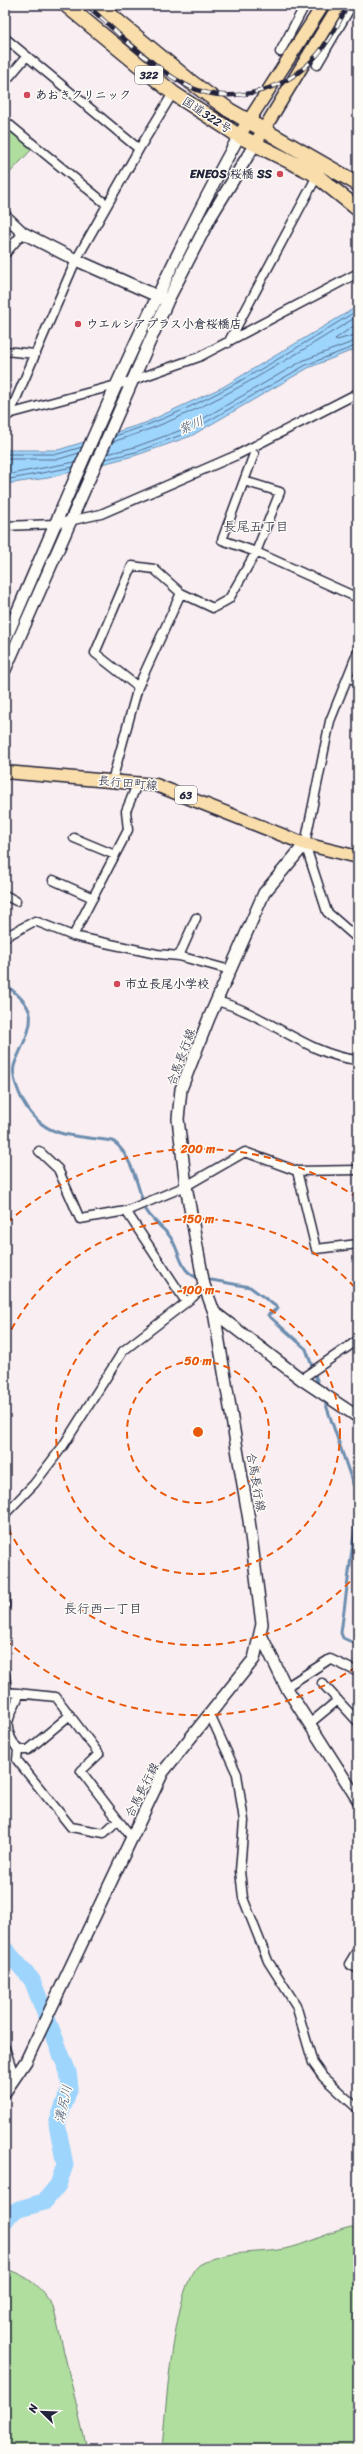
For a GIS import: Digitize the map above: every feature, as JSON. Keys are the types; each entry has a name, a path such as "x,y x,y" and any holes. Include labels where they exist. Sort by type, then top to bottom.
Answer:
{"highway":[{"name":"国道322号","path":"66,5 173,93 239,136 317,176 358,209"},
{"name":"国道322号","path":"98,5 191,82 247,122 358,184"}],"main road":[{"path":"239,136 323,5"},
{"path":"255,144 339,5"},
{"name":"長行田町線","path":"5,772 138,782 174,790 251,824 305,844 358,858"}],"street":[{"path":"280,52 305,5"},
{"path":"317,65 352,5"},
{"path":"5,38 26,57 139,149"},
{"path":"5,82 26,57"},
{"path":"7,415 76,260 106,204 173,93"},
{"path":"5,121 106,204"},
{"path":"5,640 116,384 199,209 239,136"},
{"path":"5,670 131,381 168,300 210,218 255,144"},
{"path":"228,343 317,176"},
{"path":"5,216 23,232 76,260 168,300"},
{"path":"5,254 23,232"},
{"path":"7,415 131,381 199,357 358,273"},
{"path":"5,351 35,354"},
{"path":"5,526 55,524 73,516 100,514 237,455 358,393"},
{"path":"254,454 222,540 256,552 358,598"},
{"path":"138,687 95,653 132,566 154,569 181,593 213,608 229,599 256,552 280,492 244,480"},
{"path":"112,781 138,687 181,593"},
{"path":"358,651 330,721 305,844 327,912 358,939"},
{"path":"348,678 358,680"},
{"path":"73,936 128,830 126,811 138,782"},
{"path":"74,838 115,855"},
{"name":"合馬長行線","path":"5,2092 26,2061 164,1772 254,1659 261,1635 262,1624 249,1520 214,1312 204,1285 186,1186 178,1119 181,1089 216,1001 264,893 305,844"},
{"path":"53,880 93,898"},
{"path":"5,895 16,901"},
{"path":"179,956 196,918"},
{"path":"5,937 35,921 73,936 157,954 179,956 230,970"},
{"path":"216,1001 236,1006 297,1040 347,1059 358,1060"},
{"path":"39,1151 58,1169 80,1219 126,1211 186,1186 245,1152 297,1171 358,1170"},
{"path":"297,1171 316,1249 358,1244"},
{"path":"126,1211 186,1302"},
{"path":"5,1514 34,1484 63,1446 123,1351 186,1302 204,1285"},
{"path":"214,1312 301,1379 358,1417"},
{"path":"301,1379 358,1340"},
{"path":"5,1531 5,1536"},
{"path":"5,1596 5,1607"},
{"path":"261,1635 286,1687 358,1798"},
{"path":"286,1687 330,1660 358,1672"},
{"path":"5,1674 7,1692 56,1697 99,1754 80,1771 132,1838"},
{"path":"322,1683 358,1722"},
{"path":"20,1693 5,1728 7,1736 18,1750 17,1760 71,1827 104,1833 118,1820"},
{"path":"309,1724 338,1700"},
{"path":"210,1715 237,1774 244,1821 240,1871 244,1898 268,1961 296,2005 313,2063 323,2077 358,2109"},
{"path":"18,1750 28,1750 70,1716"},
{"path":"358,1949 349,1964 358,1970"},
{"path":"5,2048 15,2078"}],"green space":[{"path":"5,125 33,148 5,178"},
{"path":"351,2227 358,2228 358,2449 162,2449 172,2350 178,2321 184,2294 192,2275 201,2264 221,2256 231,2254 285,2249 301,2245"},
{"path":"5,2269 27,2278 43,2293 53,2306 87,2449 5,2449"}],"water":[{"name":"紫川","path":"358,306 358,348 308,368 191,436 137,455 48,478 5,484 5,450 58,450 145,423 223,387"}],"waterway":[{"path":"5,984 23,1001 30,1014 28,1033 14,1066 14,1077 17,1088 28,1110 37,1120 58,1132 113,1141 125,1154 129,1162 146,1210 168,1234 188,1272 201,1278"},
{"path":"206,1279 250,1287 278,1308 268,1315 306,1349 319,1386"},
{"path":"324,1399 354,1487 357,1512 341,1633 343,1638 358,1645"},
{"name":"溝尻川","path":"5,1949 32,1980 68,2072 70,2087 57,2124 65,2165 58,2185 44,2202 19,2209 10,2214 5,2221"}],"railway":[{"path":"87,5 134,48 172,77 200,91 232,95 248,94 279,84 305,67 324,46 335,30 348,5"}],"place":[{"name":"あおきクリニック","path":"27,95"},
{"name":"ENEOS 桜橋 SS","path":"280,174"},
{"name":"ウエルシアプラス小倉桜橋店","path":"78,324"},
{"name":"市立長尾小学校","path":"117,984"}],"district":[{"name":"長尾五丁目","path":"256,526"},
{"name":"長行西一丁目","path":"103,1608"}]}
